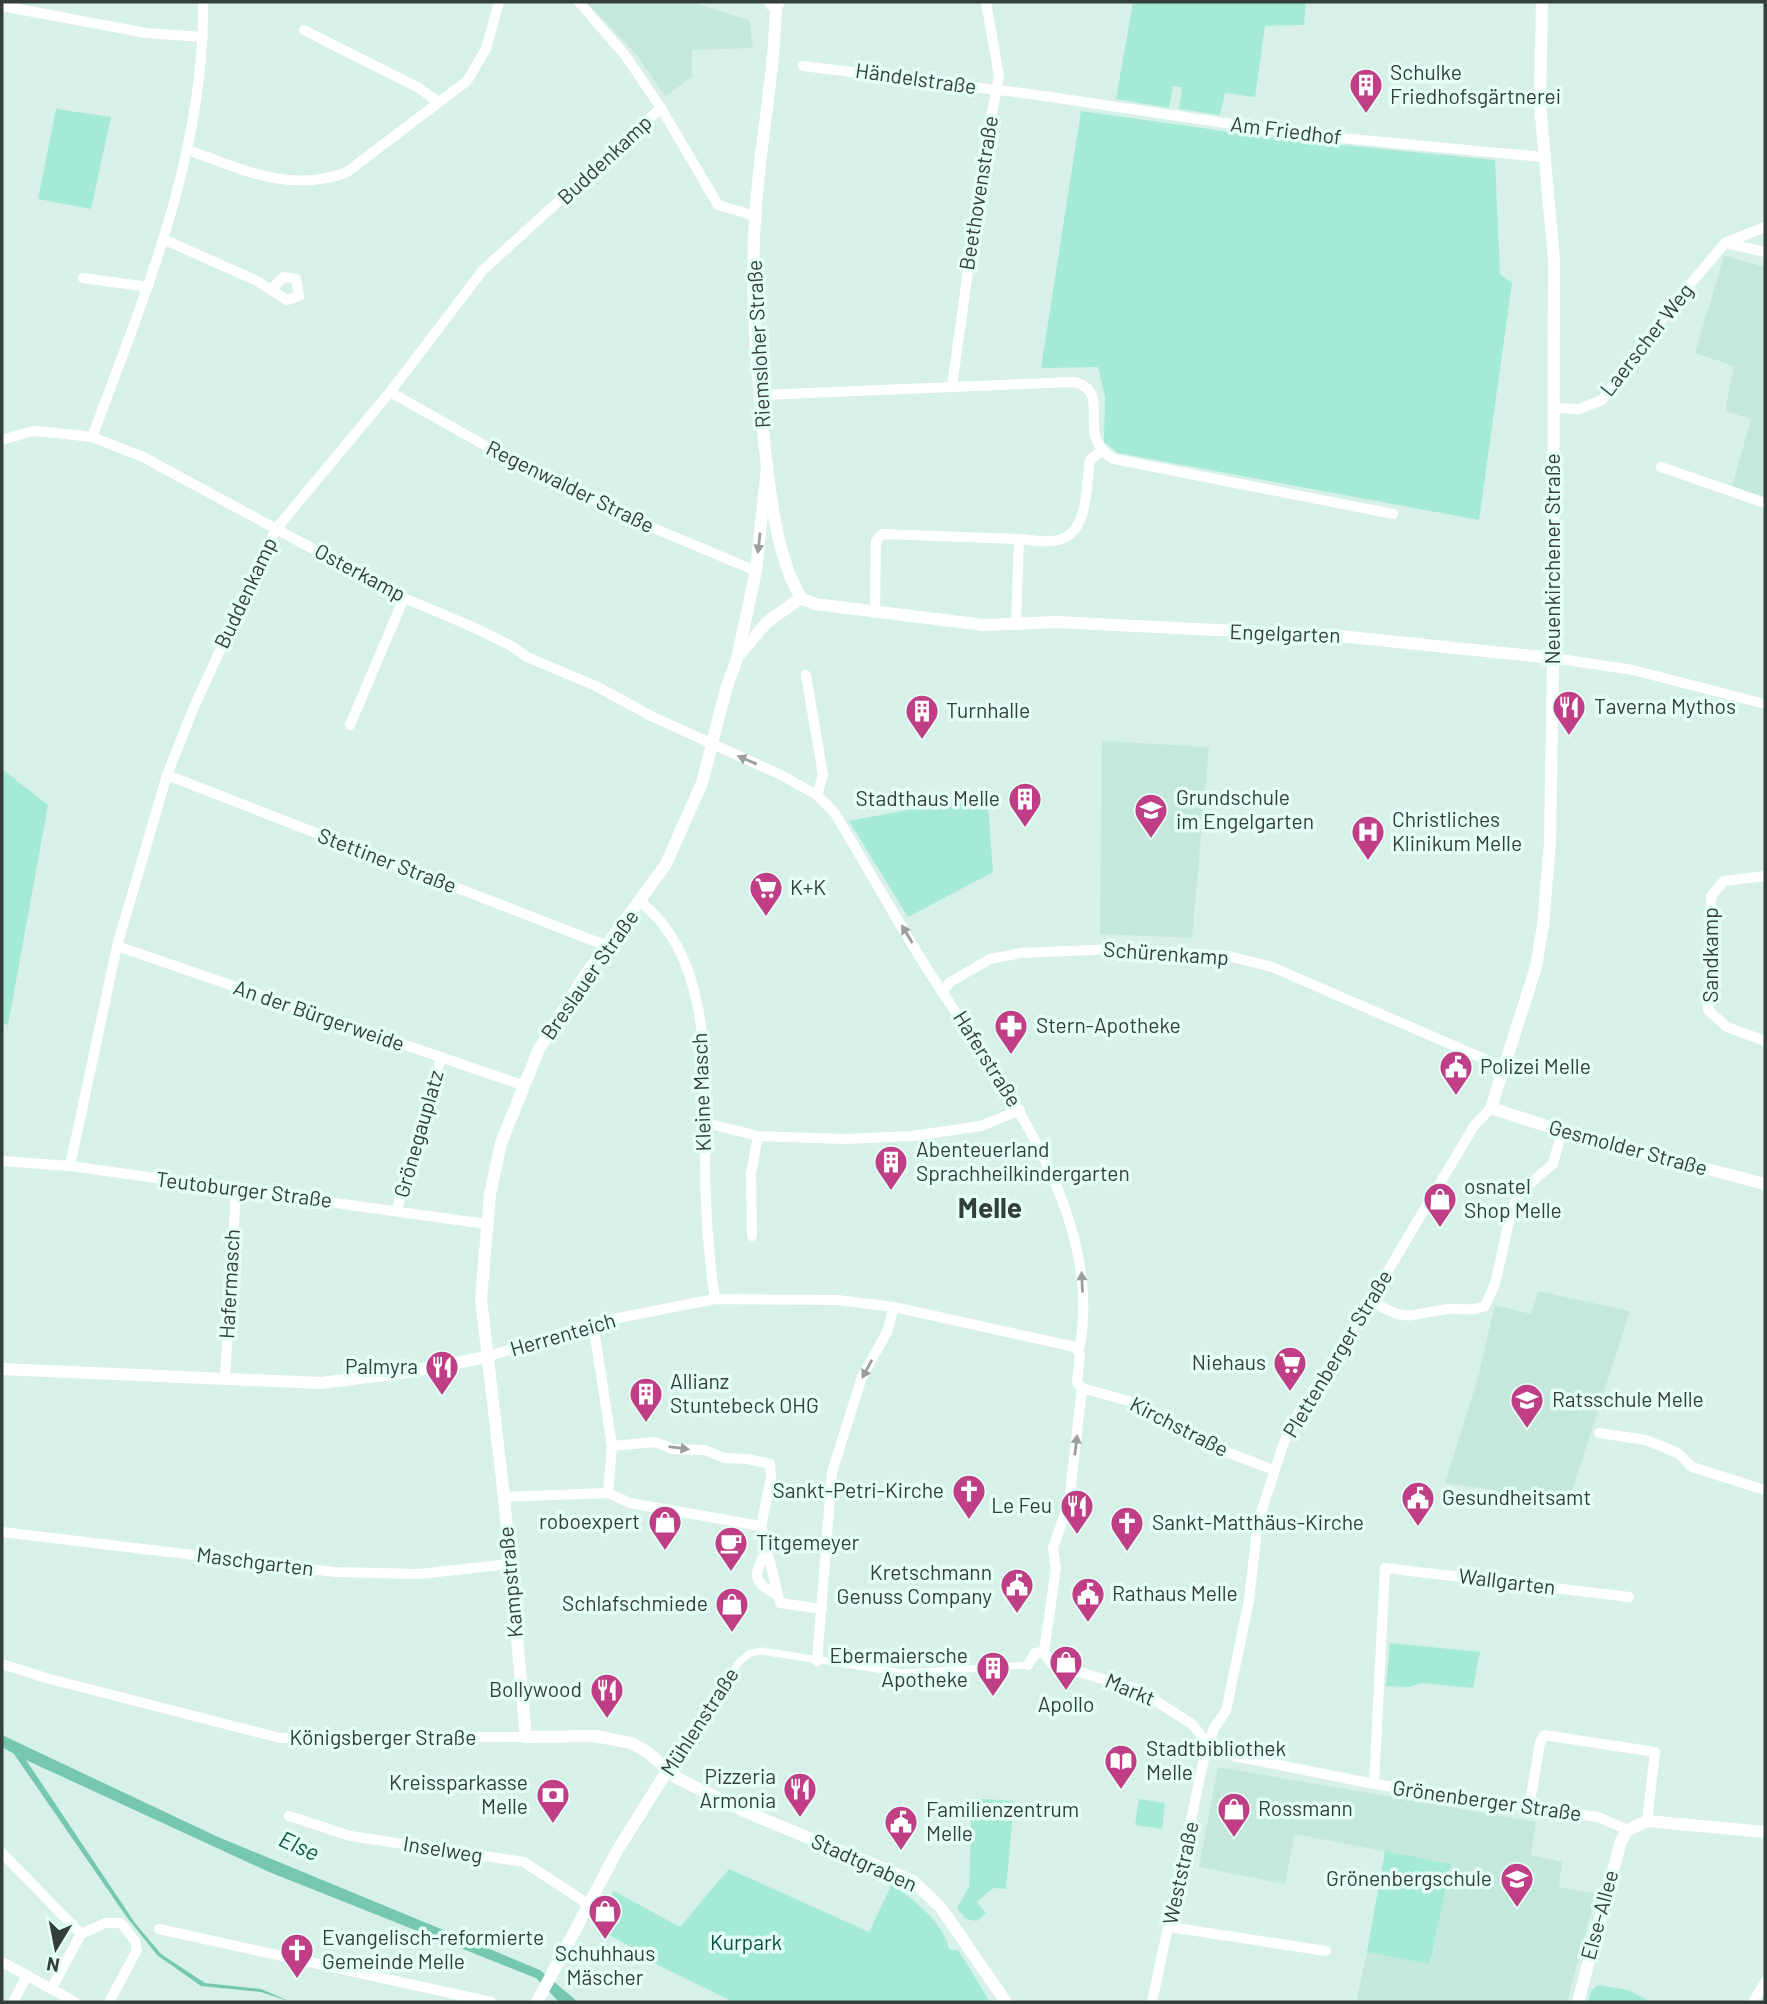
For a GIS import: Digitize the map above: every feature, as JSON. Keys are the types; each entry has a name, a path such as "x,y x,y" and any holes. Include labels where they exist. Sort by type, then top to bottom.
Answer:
{"street":[{"path":"92,437 148,287 188,150 200,90 203,2"},
{"path":"188,150 266,179 302,183 347,173 437,101 467,81 486,49 499,2"},
{"path":"579,2 625,55 661,108 718,205 755,216"},
{"name":"Riemsloher Straße","path":"775,2 776,56 755,216 751,287 767,467 787,573 801,598"},
{"name":"Beethovenstraße","path":"952,386 999,76 986,2"},
{"name":"Neuenkirchener Straße","path":"1491,1108 1536,967 1543,925 1550,830 1553,658 1553,246 1540,104 1542,2"},
{"path":"2,6 146,33 203,37"},
{"path":"304,30 419,88 437,101"},
{"name":"Händelstraße","path":"803,66 838,68 1030,94"},
{"name":"Am Friedhof","path":"1030,94 1299,134 1543,156"},
{"name":"Buddenkamp","path":"70,1166 117,946 167,775 194,707 276,529 390,392 483,270 661,108"},
{"name":"Laerscher Weg","path":"1554,408 1579,409 1602,400 1671,307 1725,243 1765,227"},
{"path":"163,239 272,289"},
{"path":"1725,243 1765,253"},
{"path":"83,278 148,287"},
{"path":"760,395 1073,382 1084,385 1092,393 1095,442 1100,452 1114,459 1393,514"},
{"name":"Regenwalder Straße","path":"390,392 516,463 651,527 756,571"},
{"name":"Osterkamp","path":"2,440 33,431 92,437 143,457 404,598 510,645 527,657 576,680 596,686 711,745"},
{"path":"875,612 876,541 882,534 1063,539 1074,531 1081,518 1090,460 1100,452"},
{"name":"Breslauer Straße","path":"496,1427 481,1299 486,1224 501,1143 522,1085 549,1031 607,946 641,902 679,839 702,783 737,659 756,571 767,467"},
{"path":"1661,467 1765,503"},
{"path":"1016,625 1019,539"},
{"path":"350,725 404,598"},
{"name":"Breslauer Straße","path":"737,659 748,642 767,622 801,598"},
{"name":"Engelgarten","path":"801,598 816,604 984,625 1056,622 1339,636 1553,658"},
{"path":"1553,658 1633,670 1765,704"},
{"path":"806,675 822,775 817,795"},
{"name":"Haferstraße","path":"711,745 782,775 817,795 834,812 928,969 1020,1110 1076,1237 1083,1275 1079,1350"},
{"name":"Stettiner Straße","path":"167,775 607,946"},
{"name":"Sandkamp","path":"1765,876 1724,881 1711,896 1708,1010 1727,1027 1765,1041"},
{"name":"Kleine Masch","path":"641,902 661,918 674,937 692,988 702,1037 707,1220 715,1299"},
{"name":"An der Bürgerweide","path":"117,946 522,1085"},
{"name":"Schürenkamp","path":"944,990 950,982 990,959 1021,953 1117,949 1228,956 1272,967 1503,1067"},
{"name":"Grönegauplatz","path":"397,1209 441,1058"},
{"name":"Gesmolder Straße","path":"1491,1108 1562,1131 1765,1184"},
{"name":"Plettenberger Straße","path":"1208,1744 1226,1711 1250,1600 1258,1522 1295,1419 1370,1301 1474,1126 1491,1108"},
{"path":"706,1123 758,1136 845,1139 912,1136 981,1126 1020,1110"},
{"path":"1370,1301 1394,1314 1413,1318 1450,1309 1470,1312 1485,1306 1498,1271 1512,1208 1521,1191 1553,1164 1562,1131"},
{"path":"752,1236 751,1174 758,1136"},
{"name":"Teutoburger Straße","path":"2,1161 70,1166 236,1190 397,1209 486,1224"},
{"name":"Hafermasch","path":"225,1377 236,1190"},
{"name":"Herrenteich","path":"2,1369 321,1383 408,1373 487,1357 593,1323 715,1299 837,1300 894,1307 1058,1342 1079,1350"},
{"path":"817,1661 832,1472 862,1377 887,1332 894,1307"},
{"path":"593,1323 612,1446 608,1493"},
{"path":"1028,1665 1035,1653 1044,1652 1056,1568 1053,1549 1069,1502 1083,1388 1077,1382 1079,1350"},
{"name":"Kirchstraße","path":"1083,1388 1132,1402 1224,1451 1275,1470"},
{"name":"Kampstraße","path":"496,1427 526,1737"},
{"path":"1599,1433 1646,1440 1678,1453 1692,1467 1765,1490"},
{"path":"612,1446 655,1442 673,1449 705,1450 724,1458 748,1459 770,1464 769,1497 761,1526 777,1595 780,1603 822,1609"},
{"path":"504,1497 608,1493 630,1503 761,1526"},
{"name":"Maschgarten","path":"2,1532 335,1572 419,1574 509,1564"},
{"path":"767,1551 756,1570 756,1578 761,1586 777,1595"},
{"name":"Wallgarten","path":"1374,1784 1385,1568 1629,1597"},
{"name":"Mühlenstraße","path":"538,1999 588,1904 672,1775 738,1662 750,1653 761,1651 904,1673 1028,1665"},
{"name":"Markt","path":"1044,1652 1052,1664 1137,1689 1192,1724 1208,1744"},
{"name":"Königsberger Straße","path":"2,1664 46,1678 280,1738 595,1736 622,1740 646,1751 672,1775"},
{"path":"1529,1808 1540,1743 1544,1735 1655,1752 1647,1821"},
{"name":"Grönenberger Straße","path":"1208,1744 1234,1756 1374,1784 1598,1816 1628,1830"},
{"name":"Weststraße","path":"1152,2002 1208,1744"},
{"name":"Stadtgraben","path":"672,1775 753,1815 913,1881 941,1908 1006,2002"},
{"name":"Inselweg","path":"289,1816 350,1836 524,1862 588,1904"},
{"path":"1628,1830 1647,1821 1765,1832"},
{"name":"Else-Allee","path":"1578,2002 1620,1841 1628,1830"},
{"path":"2,1853 81,1934"},
{"path":"51,1989 81,1934 105,1923 121,1923 135,1941 137,1950 109,2002"},
{"path":"1170,1927 1326,1951"},
{"path":"159,1929 491,2002"},
{"path":"2,1962 75,2002"},
{"path":"13,2002 27,1975"},
{"path":"1753,2002 1765,1982"}],"shaded area":[{"path":"586,2 690,2 749,20 753,48 692,50 692,77 665,96 636,54"},
{"path":"1724,256 1765,267 1765,501 1731,490 1751,419 1725,411 1734,366 1695,353"},
{"name":"Grundschule im Engelgarten","path":"1102,741 1209,747 1192,938 1100,934"},
{"name":"Ratsschule Melle","path":"1538,1291 1630,1311 1569,1501 1445,1483 1478,1377 1495,1305 1531,1314"},
{"path":"2,1735 218,1837 540,1970 578,2002 559,2002 536,1978 269,1872 26,1760 135,1923 161,1954 205,1983 261,1989 291,2002 261,1992 201,1986 157,1955 126,1916 14,1754 2,1747"},
{"path":"1218,1767 1536,1822 1531,1855 1562,1862 1559,1887 1596,1894 1567,2002 1356,2002 1367,1952 1431,1963 1450,1864 1295,1834 1285,1884 1199,1867"}],"green space":[{"path":"1133,2 1306,2 1304,25 1265,26 1255,97 1225,93 1220,115 1179,109 1182,87 1173,86 1169,108 1116,99"},
{"path":"56,109 111,117 91,209 38,199"},
{"path":"1081,111 1280,139 1495,160 1500,274 1512,283 1479,520 1118,453 1104,442 1105,397 1098,367 1041,368"},
{"path":"2,769 48,805 8,1025 2,1023"},
{"path":"987,792 993,872 908,917 849,821 977,797"},
{"path":"1390,1643 1480,1652 1473,1688 1422,1683 1408,1687 1386,1686"},
{"path":"972,1798 1014,1801 1006,1889 993,1888 977,1902 986,1913 977,1921 966,1919 957,1908 969,1887"},
{"path":"1139,1799 1165,1803 1162,1829 1135,1825"},
{"path":"1385,1851 1451,1864 1430,1964 1367,1952"},
{"name":"Kurpark","path":"729,1869 869,1932 892,1884 934,1920 949,1949 959,1951 990,2002 733,2002 656,1964 598,1929 606,1918 603,1911 614,1891 680,1927"},
{"path":"1598,1985 1628,1990 1651,2002 1588,2002 1591,1991"}],"place":[{"name":"Schulke Friedhofsgärtnerei","path":"1366,115"},
{"name":"Taverna Mythos","path":"1569,737"},
{"name":"Turnhalle","path":"922,741"},
{"name":"Stadthaus Melle","path":"1025,829"},
{"name":"Grundschule im Engelgarten","path":"1151,840"},
{"name":"Christliches Klinikum Melle","path":"1368,862"},
{"name":"K+K","path":"766,918"},
{"name":"Stern-Apotheke","path":"1011,1056"},
{"name":"Polizei Melle","path":"1456,1097"},
{"name":"Abenteuerland Sprachheilkindergarten","path":"891,1192"},
{"name":"osnatel Shop Melle","path":"1440,1229"},
{"name":"Niehaus","path":"1290,1393"},
{"name":"Palmyra","path":"442,1397"},
{"name":"Allianz Stuntebeck OHG","path":"646,1424"},
{"name":"Ratsschule Melle","path":"1527,1430"},
{"name":"Sankt-Petri-Kirche","path":"969,1521"},
{"name":"Gesundheitsamt","path":"1418,1528"},
{"name":"Le Feu","path":"1077,1536"},
{"name":"roboexpert","path":"665,1552"},
{"name":"Sankt-Matthäus-Kirche","path":"1127,1553"},
{"name":"Titgemeyer","path":"731,1573"},
{"name":"Kretschmann Genuss Company","path":"1017,1615"},
{"name":"Rathaus Melle","path":"1088,1624"},
{"name":"Schlafschmiede","path":"732,1634"},
{"name":"Apollo","path":"1066,1692"},
{"name":"Ebermaiersche Apotheke","path":"993,1698"},
{"name":"Bollywood","path":"607,1720"},
{"name":"Stadtbibliothek Melle","path":"1121,1791"},
{"name":"Pizzeria Armonia","path":"800,1819"},
{"name":"Kreissparkasse Melle","path":"553,1825"},
{"name":"Rossmann","path":"1234,1839"},
{"name":"Familienzentrum Melle","path":"901,1852"},
{"name":"Grönenbergschule","path":"1517,1909"},
{"name":"Schuhhaus Mäscher","path":"605,1941"},
{"name":"Evangelisch-reformierte Gemeinde Melle","path":"297,1980"}],"district":[{"name":"Melle","path":"990,1208"}],"water label":[{"name":"Else","path":"299,1846"}]}
